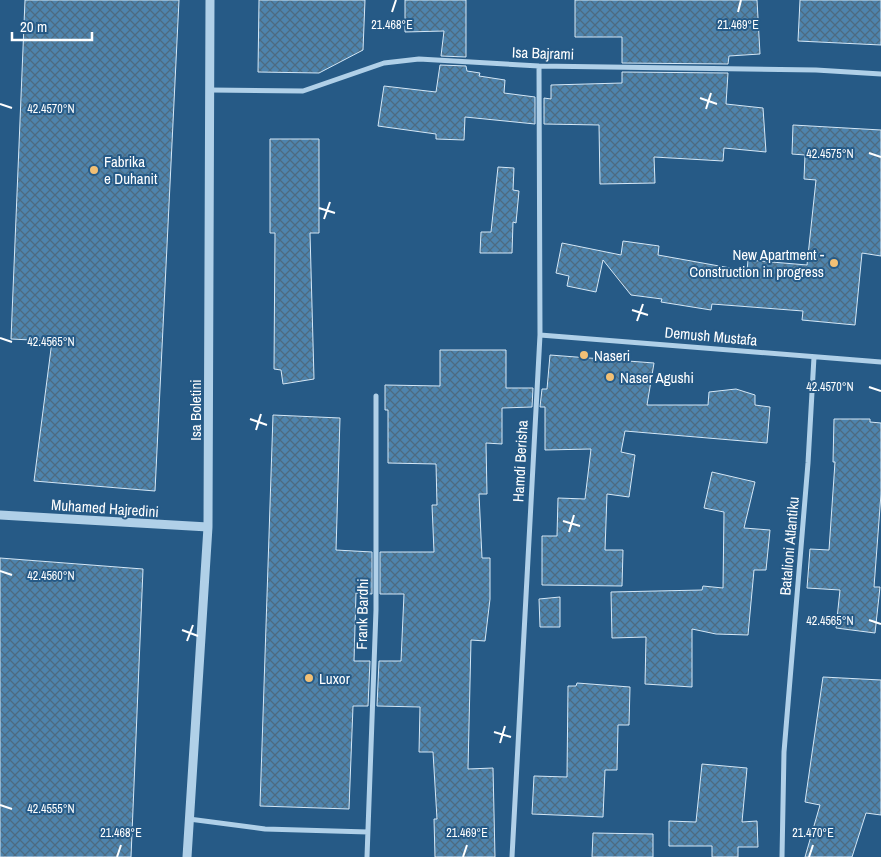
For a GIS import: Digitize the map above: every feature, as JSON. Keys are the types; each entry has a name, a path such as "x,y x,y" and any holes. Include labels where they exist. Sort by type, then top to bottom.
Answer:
{"street":[{"name":"Isa Boletini","path":"187,857 208,527 210,0"},
{"name":"Isa Bajrami","path":"210,90 304,91 384,63 419,59 539,66 816,70 881,74"},
{"name":"Hamdi Berisha","path":"512,857 540,335 539,66"},
{"name":"Demush Mustafa","path":"540,335 881,362"},
{"name":"Batalioni Atlantiku","path":"782,857 784,752 808,463 814,357"},
{"name":"Frank Bardhi","path":"367,857 376,610 376,396"},
{"name":"Muhamed Hajredini","path":"0,515 208,527"},
{"path":"189,820 265,829 368,832"}],"building":[{"name":"Fabrika e Duhanit","path":"25,0 179,0 155,491 34,481 52,341 11,339"},
{"path":"259,0 365,0 363,50 319,73 258,72"},
{"path":"405,0 466,0 466,57 441,56 444,31 405,32"},
{"path":"575,0 757,0 760,54 729,56 728,64 622,63 622,37 575,37"},
{"path":"800,0 881,0 881,45 798,41"},
{"path":"440,65 466,66 467,71 480,73 479,76 505,80 504,93 535,97 535,124 465,117 464,140 436,139 436,134 378,126 384,86 436,92"},
{"path":"622,72 728,73 726,104 763,108 766,152 724,148 723,161 654,157 655,183 600,184 599,125 544,124 544,98 551,99 551,85 622,83"},
{"path":"793,125 881,130 881,256 862,253 855,325 802,320 803,311 712,304 711,310 661,302 662,299 631,295 603,260 596,292 567,286 569,276 556,273 562,243 621,255 623,241 659,246 658,255 747,271 748,260 807,265 816,180 804,179 805,155 792,154"},
{"path":"270,139 319,139 319,233 310,233 314,379 283,384 281,370 274,369 275,233 270,233"},
{"path":"498,167 514,168 513,190 519,191 516,223 513,222 512,253 480,253 481,232 491,232"},
{"path":"440,350 506,350 506,388 533,388 532,407 502,408 502,444 486,443 487,494 479,494 482,558 490,558 490,599 485,641 471,640 468,769 493,768 495,857 435,857 434,819 437,819 433,752 419,752 420,707 377,706 379,661 401,661 404,594 380,594 380,552 434,552 432,505 437,505 436,464 388,463 388,410 385,410 385,385 440,386"},
{"path":"550,355 654,363 647,405 708,405 709,392 736,389 755,395 755,405 770,407 767,443 625,431 621,452 635,455 629,497 607,494 605,550 623,550 622,586 542,585 542,536 557,536 558,498 585,499 591,449 545,450 545,407 540,407 542,389 547,389"},
{"name":"Luxor","path":"273,415 340,418 336,550 372,552 372,594 356,593 354,661 370,661 368,706 353,706 349,809 260,806"},
{"path":"834,419 870,419 870,422 881,423 881,494 874,587 880,587 875,633 836,628 840,590 807,588 810,549 829,550 835,462 833,462"},
{"path":"712,472 755,482 744,528 770,530 766,570 754,570 748,635 716,634 692,629 692,687 645,684 646,637 612,638 611,592 702,590 703,586 723,588 724,512 704,508"},
{"path":"0,558 143,569 131,857 0,857"},
{"path":"560,597 560,627 540,627 539,599"},
{"path":"823,677 881,680 881,815 866,813 852,857 805,857 820,805 805,802"},
{"path":"577,683 630,687 629,725 618,725 617,770 605,770 603,817 532,814 534,776 567,777 568,686 576,686"},
{"path":"702,764 747,768 742,822 757,821 758,847 738,847 738,857 712,857 712,846 669,846 669,821 696,822"},
{"path":"593,833 653,834 653,857 592,857"}],"place":[{"name":"Fabrika e Duhanit","path":"94,170"},
{"name":"New Apartment - Construction in progress","path":"834,263"},
{"name":"Naseri","path":"584,355"},
{"name":"Naser Agushi","path":"610,377"},
{"name":"Luxor","path":"309,678"}]}
